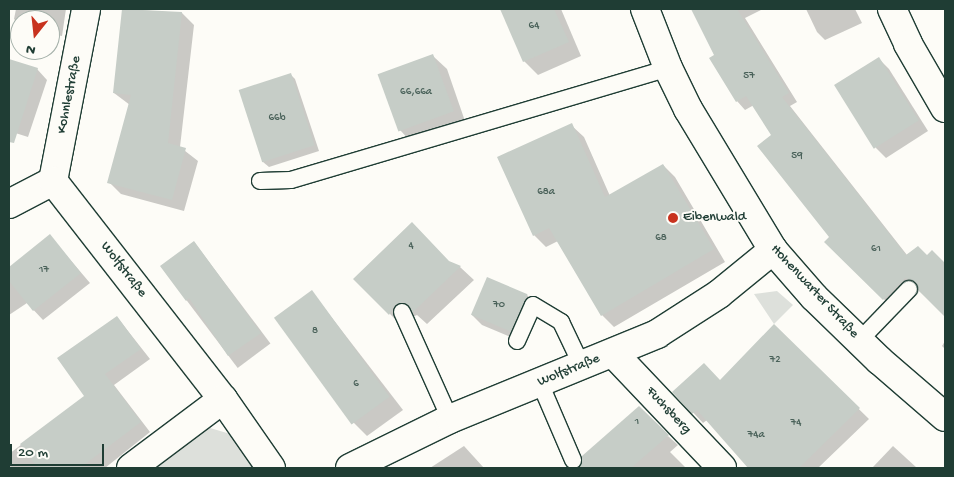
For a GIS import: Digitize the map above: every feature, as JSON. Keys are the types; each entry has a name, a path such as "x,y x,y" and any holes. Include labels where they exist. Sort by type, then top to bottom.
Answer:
{"street":[{"name":"Kohnlestraße","path":"53,180 86,9"},
{"name":"Hohenwarter Straße","path":"645,9 668,68 714,154 773,250 859,341 945,417"},
{"path":"892,9 908,44 945,108"},
{"path":"9,204 53,180"},
{"name":"Wolfstraße","path":"53,180 223,399 271,468"},
{"name":"Wolfstraße","path":"350,468 450,419 614,354 657,334 691,314 773,250"},
{"name":"Fuchsberg","path":"614,354 722,468"},
{"path":"131,468 223,399"}],"lane":[{"path":"260,181 291,180 668,68"},
{"path":"859,341 909,289"},
{"path":"517,341 533,305 561,322 582,366"},
{"path":"402,312 450,419"},
{"path":"540,383 573,460"}],"shaded area":[{"path":"777,291 793,305 774,324 754,294"},
{"path":"190,422 237,436 256,468 140,468"}],"building":[{"path":"122,9 182,12 168,143 186,148 172,200 107,183 131,95 113,93"},
{"path":"500,9 554,9 569,42 523,62"},
{"path":"691,9 737,9 789,93 782,97 906,255 918,246 927,255 932,250 945,263 945,317 919,291 916,282 905,278 883,300 824,242 829,237 757,146 771,135 746,96 736,102 709,58 714,55"},
{"path":"433,54 454,111 398,132 378,74"},
{"path":"879,57 919,121 874,149 834,85"},
{"path":"9,59 38,68 14,143 9,142"},
{"path":"291,73 314,145 262,162 239,90"},
{"path":"572,123 605,197 663,164 714,249 601,316 549,228 533,236 497,157"},
{"path":"412,222 449,261 461,266 413,312 403,302 394,306 389,315 353,279"},
{"path":"50,234 81,273 33,311 9,281 9,267"},
{"path":"194,241 261,333 228,356 189,298 186,301 160,266"},
{"path":"487,277 528,294 511,332 471,315"},
{"path":"312,290 390,397 352,424 274,318"},
{"path":"117,316 141,349 105,374 141,422 80,468 38,468 20,444 84,396 57,358"},
{"path":"774,324 860,408 799,468 748,468 697,410 692,414 672,392 704,363 720,380"},
{"path":"639,406 669,435 631,468 578,468 582,456"}],"place":[{"name":"Eibenwald","path":"673,218"}]}
